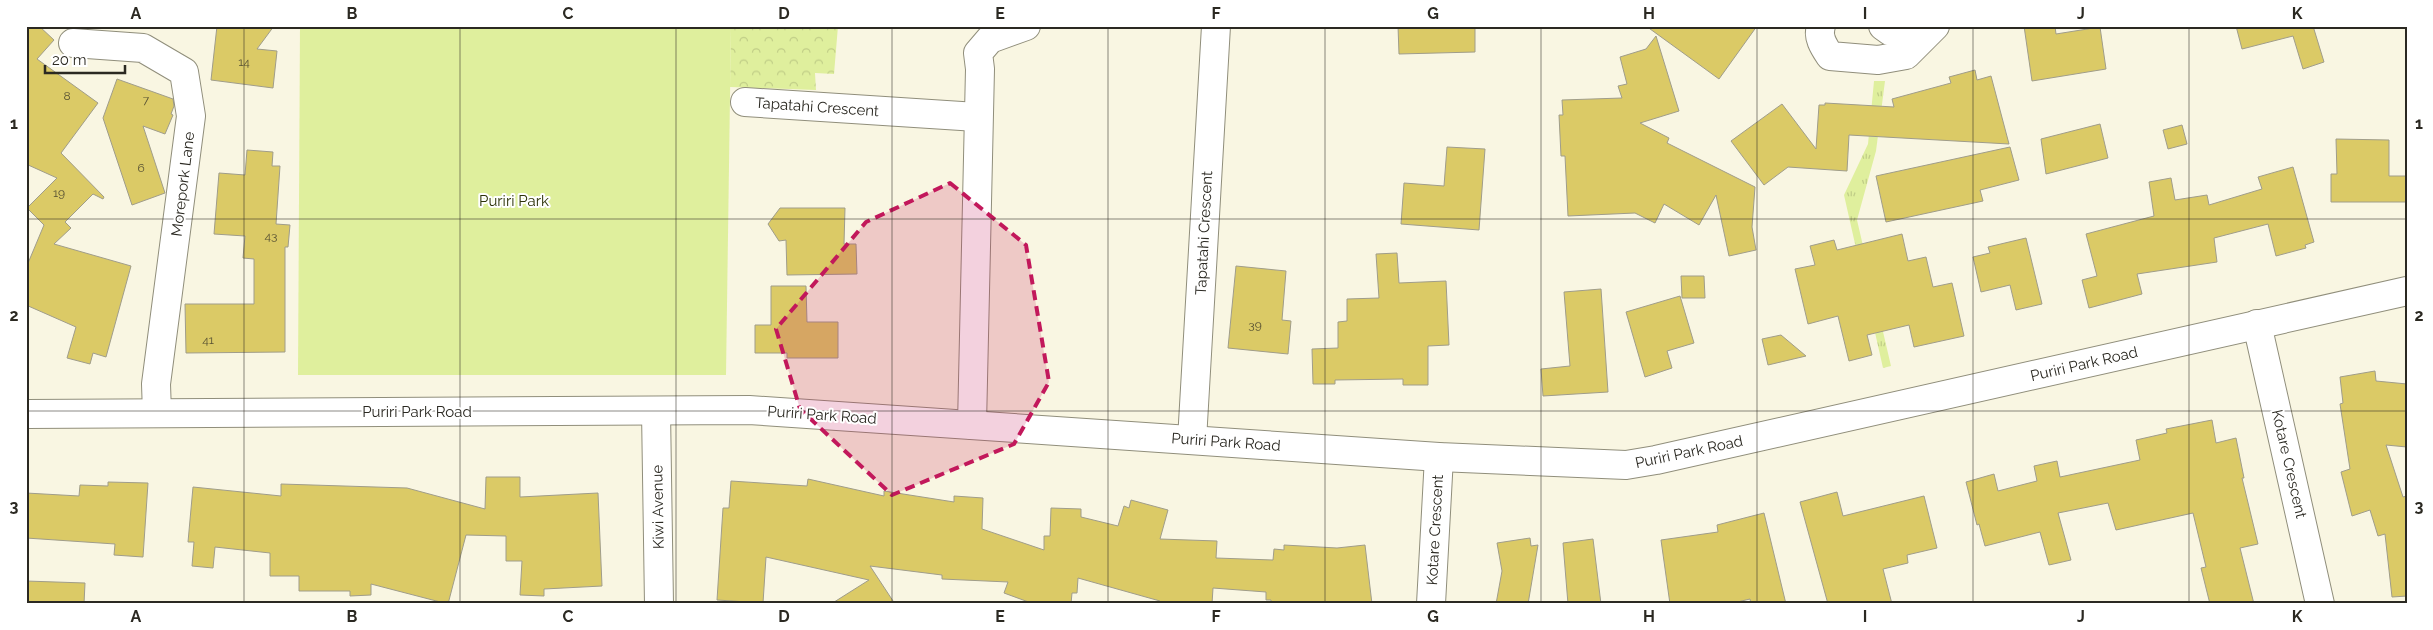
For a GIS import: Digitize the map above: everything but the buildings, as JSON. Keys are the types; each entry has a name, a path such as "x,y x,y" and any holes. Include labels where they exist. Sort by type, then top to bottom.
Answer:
{"street":[{"path":"972,425 977,117 980,69 978,53 990,39 1026,26"},
{"name":"Tapatahi Crescent","path":"1192,440 1216,26"},
{"path":"1821,26 1822,44 1830,56 1843,59 1878,60 1906,54 1928,32"},
{"path":"1883,26 1890,31 1928,32"},
{"name":"Morepork Lane","path":"73,43 143,48 184,72 192,116 156,384 157,413"},
{"name":"Tapatahi Crescent","path":"746,102 977,117"},
{"name":"Puriri Park Road","path":"26,414 749,410 1439,457 1626,465 1656,460 2407,291"},
{"name":"Kotare Crescent","path":"2258,324 2320,604"},
{"name":"Kiwi Avenue","path":"656,411 659,604"},
{"name":"Kotare Crescent","path":"1431,604 1439,457"}],"highlighted area":[{"path":"950,183 1026,245 1049,382 1014,444 892,495 800,409 776,329 866,222"}],"green space":[{"name":"Puriri Park","path":"300,26 731,26 726,375 298,375"},
{"path":"731,26 838,26 834,74 815,73 816,90 730,87"},
{"path":"1874,81 1885,81 1876,151 1857,220 1891,366 1883,368 1844,195 1868,144"}]}
